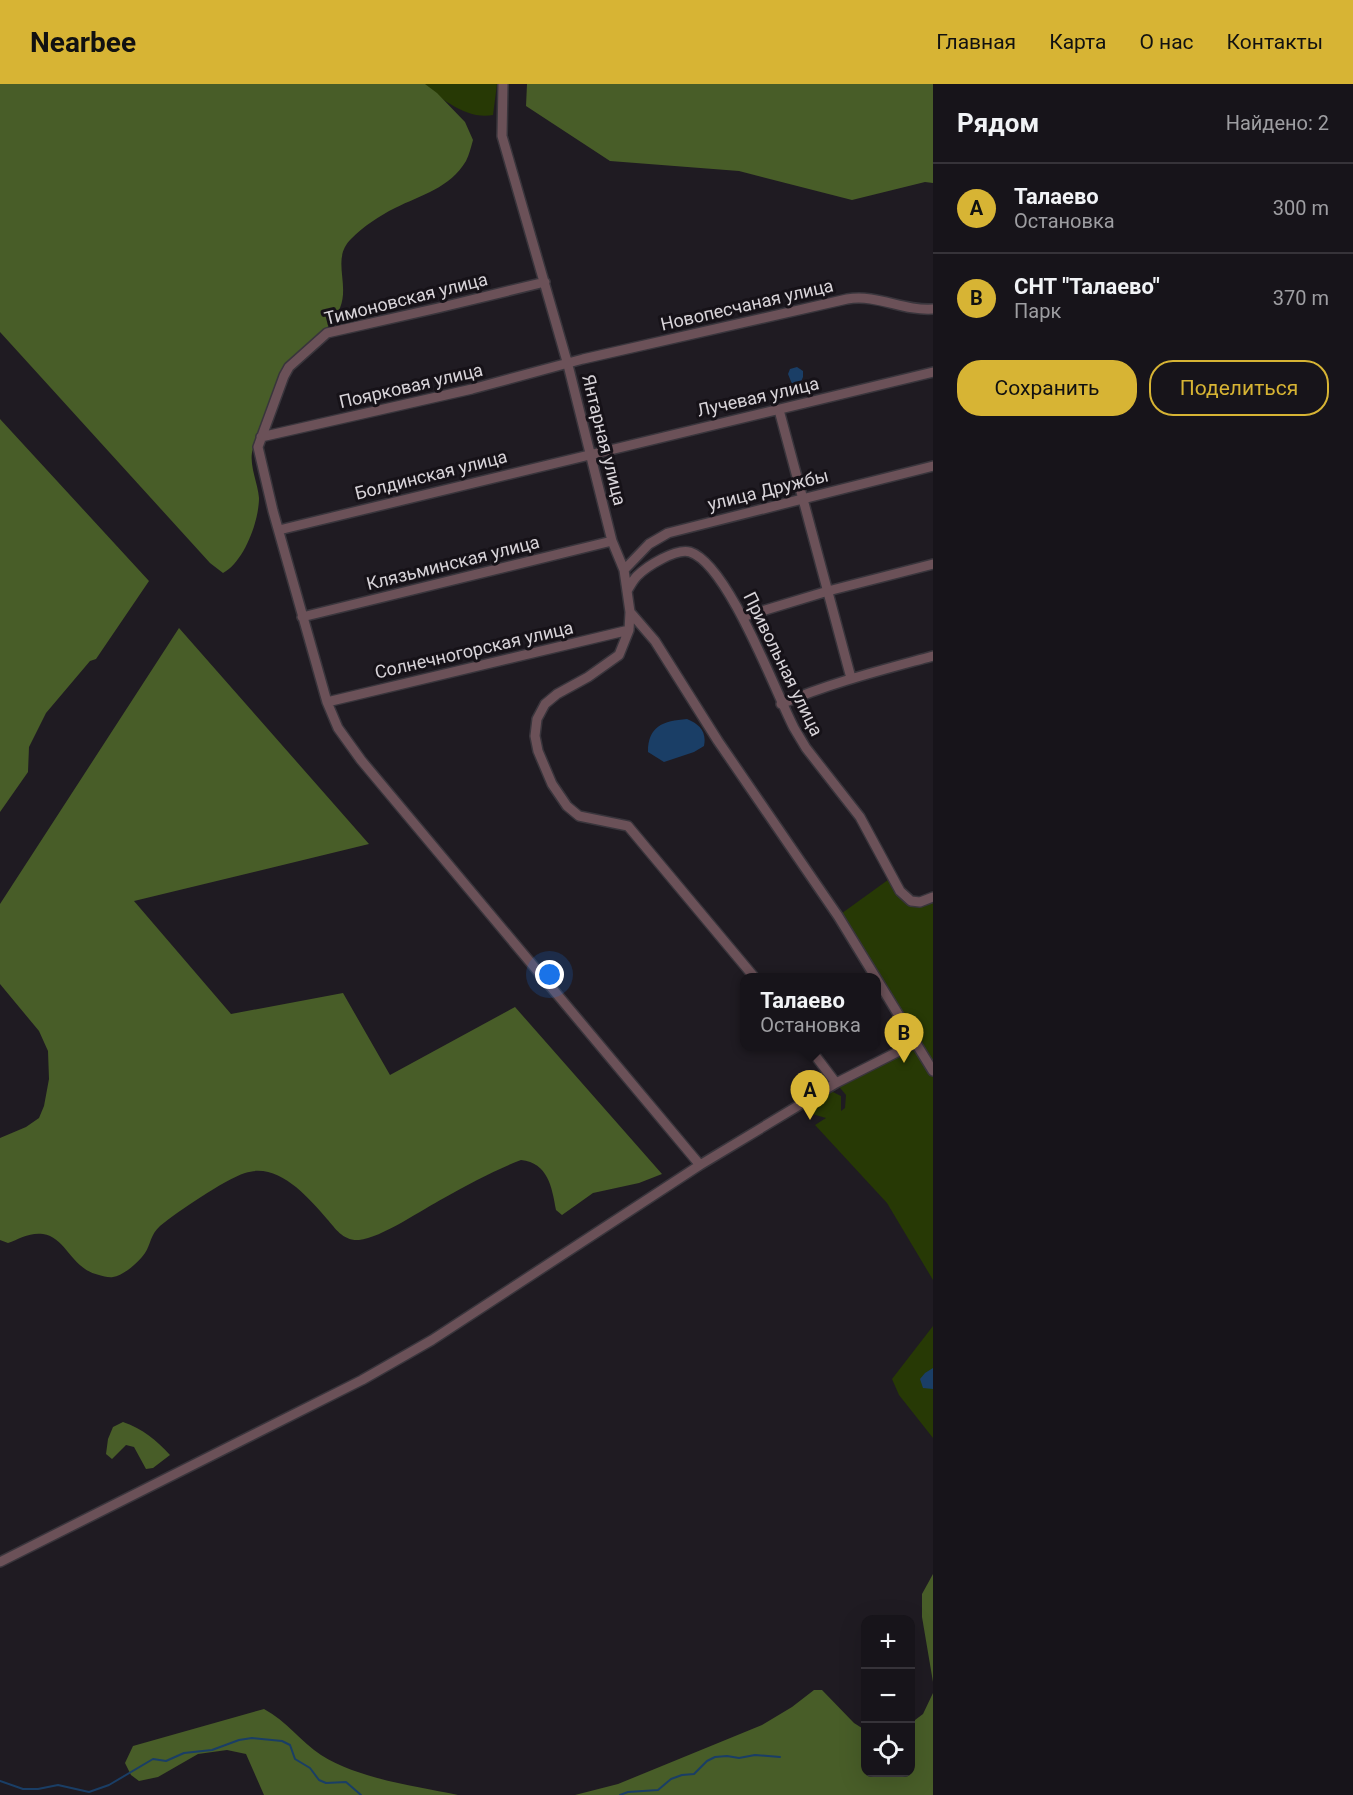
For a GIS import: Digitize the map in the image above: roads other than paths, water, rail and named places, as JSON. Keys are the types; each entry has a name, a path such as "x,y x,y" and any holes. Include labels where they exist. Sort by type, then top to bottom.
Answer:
{"street":[{"name":"Янтарная улица","path":"503,84 502,136 568,364 612,541 624,570 630,612 629,630 619,656 598,671 556,694 545,704 537,719 535,736 542,765 558,794 579,816 628,826 751,973"},
{"name":"Тимоновская улица","path":"261,437 284,376 290,367 327,333 545,282"},
{"name":"Новопесчаная улица","path":"568,364 861,297 901,306 933,309"},
{"name":"Поярковая улица","path":"261,437 472,389 568,364"},
{"name":"Лучевая улица","path":"591,453 933,372"},
{"path":"779,410 851,678"},
{"path":"261,437 258,447 279,530 327,702 338,728 360,760 700,1165"},
{"name":"Болдинская улица","path":"279,530 591,453"},
{"name":"улица Дружбы","path":"624,570 649,544 668,532 933,466"},
{"name":"Клязьминская улица","path":"302,616 612,541"},
{"name":"Привольная улица","path":"627,591 637,576 679,551 689,552 702,560 730,593 781,704 806,748 860,817 900,891 911,901 920,902 933,897"},
{"path":"742,617 828,591 933,564"},
{"path":"630,612 655,641 718,741 838,916 873,973"},
{"name":"Солнечногорская улица","path":"327,702 629,630"},
{"path":"781,704 851,678 933,656"},
{"path":"881,987 933,1071"},
{"path":"0,1562 362,1380 432,1340 700,1165 836,1083 915,1043"},
{"path":"811,1051 836,1083"}],"water":[{"path":"797,367 803,371 799,386 792,384 788,374 790,369"},
{"path":"687,719 695,723 703,732 704,746 694,752 664,762 648,752 651,736 658,726 671,721"},
{"path":"933,1368 933,1389 923,1388 920,1379"}],"waterway":[{"path":"0,1781 23,1789 58,1785 89,1792 109,1785 153,1759 166,1761 184,1753 212,1750 239,1740 252,1738 282,1741 290,1745 295,1759 310,1768 319,1780 326,1783 346,1782 361,1795"},
{"path":"620,1795 628,1792 658,1790 671,1779 694,1774 707,1761 715,1757 739,1758 755,1755 780,1757"}],"place":[{"name":"СНТ \"Талаево\"","path":"904,1063"},
{"name":"Талаево","path":"810,1120"}]}
